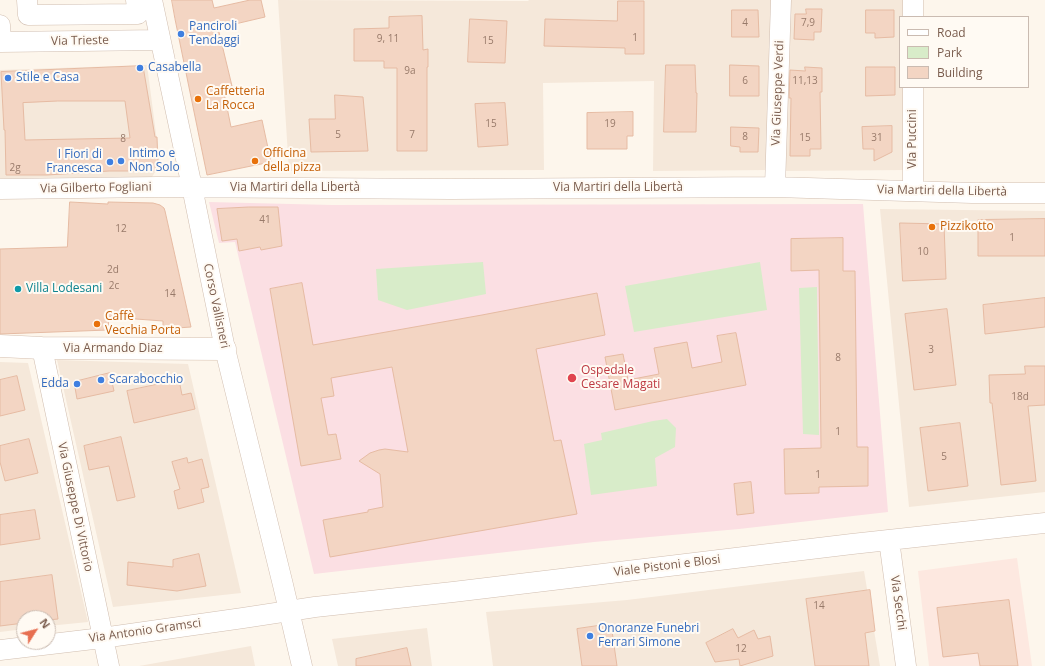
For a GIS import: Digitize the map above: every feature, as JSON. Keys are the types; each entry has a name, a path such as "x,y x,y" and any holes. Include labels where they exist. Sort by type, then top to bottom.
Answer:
{"street":[{"path":"27,0 28,15 138,14 136,0"},
{"name":"Corso Vallisneri","path":"152,0 225,349 302,666"},
{"name":"Via Giuseppe Verdi","path":"775,187 781,0"},
{"path":"913,0 913,16"},
{"name":"Via Trieste","path":"0,36 160,40"},
{"name":"Via Puccini","path":"913,88 913,191"},
{"name":"Via Martiri della Libertà","path":"192,187 451,189 775,187 1045,193"},
{"name":"Via Gilberto Fogliani","path":"0,189 192,187"},
{"name":"Via Armando Diaz","path":"0,346 42,348 225,349"},
{"name":"Via Giuseppe Di Vittorio","path":"42,348 109,666"},
{"name":"Viale Pistoni e Blosi","path":"289,611 890,540 1045,524"},
{"name":"Via Secchi","path":"890,540 906,666"},
{"name":"Via Antonio Gramsci","path":"0,650 102,638 289,611"}],"shaded area":[{"path":"278,0 774,0 768,170 653,171 654,81 543,83 544,170 289,171"},
{"path":"787,0 904,0 904,16 899,16 899,88 904,88 905,170 784,171"},
{"path":"147,65 160,164 152,177 0,178 0,70"},
{"name":"Ospedale Cesare Magati","path":"209,202 332,205 863,204 888,512 739,529 594,542 314,574 235,242 219,243"},
{"path":"880,209 1045,211 1045,492 909,507"},
{"path":"57,360 188,364 241,593 113,607"},
{"path":"0,362 28,363 88,622 56,625 56,610 16,610 16,630 0,632"},
{"path":"1017,558 1032,666 929,666 918,571"},
{"path":"864,571 880,666 493,666 486,612 627,600"},
{"path":"427,628 432,666 338,666 332,639"},
{"path":"251,646 255,666 139,666"}],"green space":[{"path":"483,262 486,294 407,310 378,300 376,269"},
{"path":"760,262 767,310 634,332 625,286"},
{"path":"817,287 819,435 803,434 799,288"},
{"path":"667,419 676,428 675,447 655,458 657,486 591,495 584,444 602,440 601,433"}],"building":[{"path":"172,0 212,0 214,8 250,0 261,0 265,17 218,28 232,86 223,88 231,127 262,120 271,162 207,175"},
{"path":"618,1 644,1 644,54 625,54 625,48 544,46 545,19 617,21"},
{"path":"806,9 822,9 821,32 814,32 814,40 794,39 795,14 806,14"},
{"path":"732,10 758,10 759,37 732,37"},
{"path":"866,10 894,10 894,37 875,38 875,33 866,33"},
{"path":"422,16 423,50 428,49 427,151 397,151 397,68 384,68 384,61 354,61 354,29 389,28 389,17"},
{"path":"470,19 507,21 505,63 468,62"},
{"path":"666,65 695,65 697,93 696,132 664,132"},
{"path":"730,65 759,66 759,96 730,96"},
{"path":"143,66 155,137 157,137 158,163 154,171 109,171 47,175 6,175 1,72","holes":["58,101 125,101 130,138 25,140 23,103"]},
{"path":"805,67 822,68 822,92 820,92 821,149 810,149 810,156 790,156 790,70 805,71"},
{"path":"866,67 895,67 895,95 866,96"},
{"path":"335,95 363,97 368,151 311,152 309,119 335,119"},
{"path":"505,103 508,145 478,147 475,104"},
{"path":"633,112 633,136 627,136 627,149 587,149 587,113"},
{"path":"892,126 892,152 874,161 874,149 863,149 862,127"},
{"path":"731,127 759,128 758,152 740,152 740,147 731,146"},
{"path":"70,202 108,204 108,202 153,203 164,208 191,327 163,329 163,321 109,317 108,330 0,334 0,249 67,247"},
{"path":"278,207 282,246 261,250 260,247 239,251 237,239 222,241 217,209"},
{"path":"1045,219 1045,256 978,256 978,220"},
{"path":"900,223 944,224 946,279 903,281"},
{"path":"843,238 843,271 855,271 857,447 868,447 868,486 819,487 819,493 785,494 784,449 821,448 819,270 791,271 791,239"},
{"path":"302,283 313,345 597,293 605,335 536,349 554,441 561,440 577,514 330,557 323,520 368,512 368,510 383,507 380,474 359,461 370,453 379,450 385,449 408,452 392,367 331,378 334,396 321,398 328,435 336,434 341,459 301,466 270,289"},
{"path":"1045,298 1045,327 985,334 983,305"},
{"path":"947,309 956,385 914,390 905,314"},
{"path":"736,333 746,385 615,410 605,357 623,354 628,380 659,374 654,348 687,342 692,368 722,362 717,336"},
{"path":"1025,366 1045,366 1045,405 1028,406 1036,481 1001,485 992,403 990,403 989,375 1025,374"},
{"path":"110,373 114,391 77,399 74,382"},
{"path":"17,376 25,410 0,416 0,380"},
{"path":"179,380 182,395 191,393 195,409 134,423 127,391"},
{"path":"960,423 968,486 928,491 920,428"},
{"path":"121,437 135,497 117,501 109,466 89,470 84,446"},
{"path":"29,439 38,473 5,481 0,462 0,446"},
{"path":"187,458 188,463 202,459 209,487 201,489 204,502 178,509 174,491 180,489 172,462"},
{"path":"751,482 754,513 737,515 734,484"},
{"path":"35,510 40,539 0,545 0,515"},
{"path":"199,554 206,586 177,591 127,585 128,562 173,567 173,560"},
{"path":"52,575 58,619 56,619 56,610 16,610 16,624 0,626 0,582"},
{"path":"870,590 875,631 865,633 869,666 815,666 806,599"},
{"path":"1009,600 1018,666 980,666 978,653 943,657 937,608"},
{"path":"611,624 617,666 582,666 577,629"},
{"path":"733,629 738,638 754,630 758,639 770,636 773,656 740,666 739,659 715,662 706,643"},
{"path":"407,648 411,666 356,666 356,659"}],"place":[{"name":"Panciroli Tendaggi","path":"181,34"},
{"name":"Casabella","path":"140,68"},
{"name":"Stile e Casa","path":"8,78"},
{"name":"Caffetteria La Rocca","path":"198,99"},
{"name":"Intimo e Non Solo","path":"121,161"},
{"name":"Officina della pizza","path":"255,161"},
{"name":"I Fiori di Francesca","path":"110,162"},
{"name":"Pizzikotto","path":"932,227"},
{"name":"Villa Lodesani","path":"18,289"},
{"name":"Caffè Vecchia Porta","path":"97,324"},
{"name":"Ospedale Cesare Magati","path":"572,378"},
{"name":"Scarabocchio","path":"101,380"},
{"name":"Edda","path":"77,384"},
{"name":"Onoranze Funebri Ferrari Simone","path":"590,636"}]}
